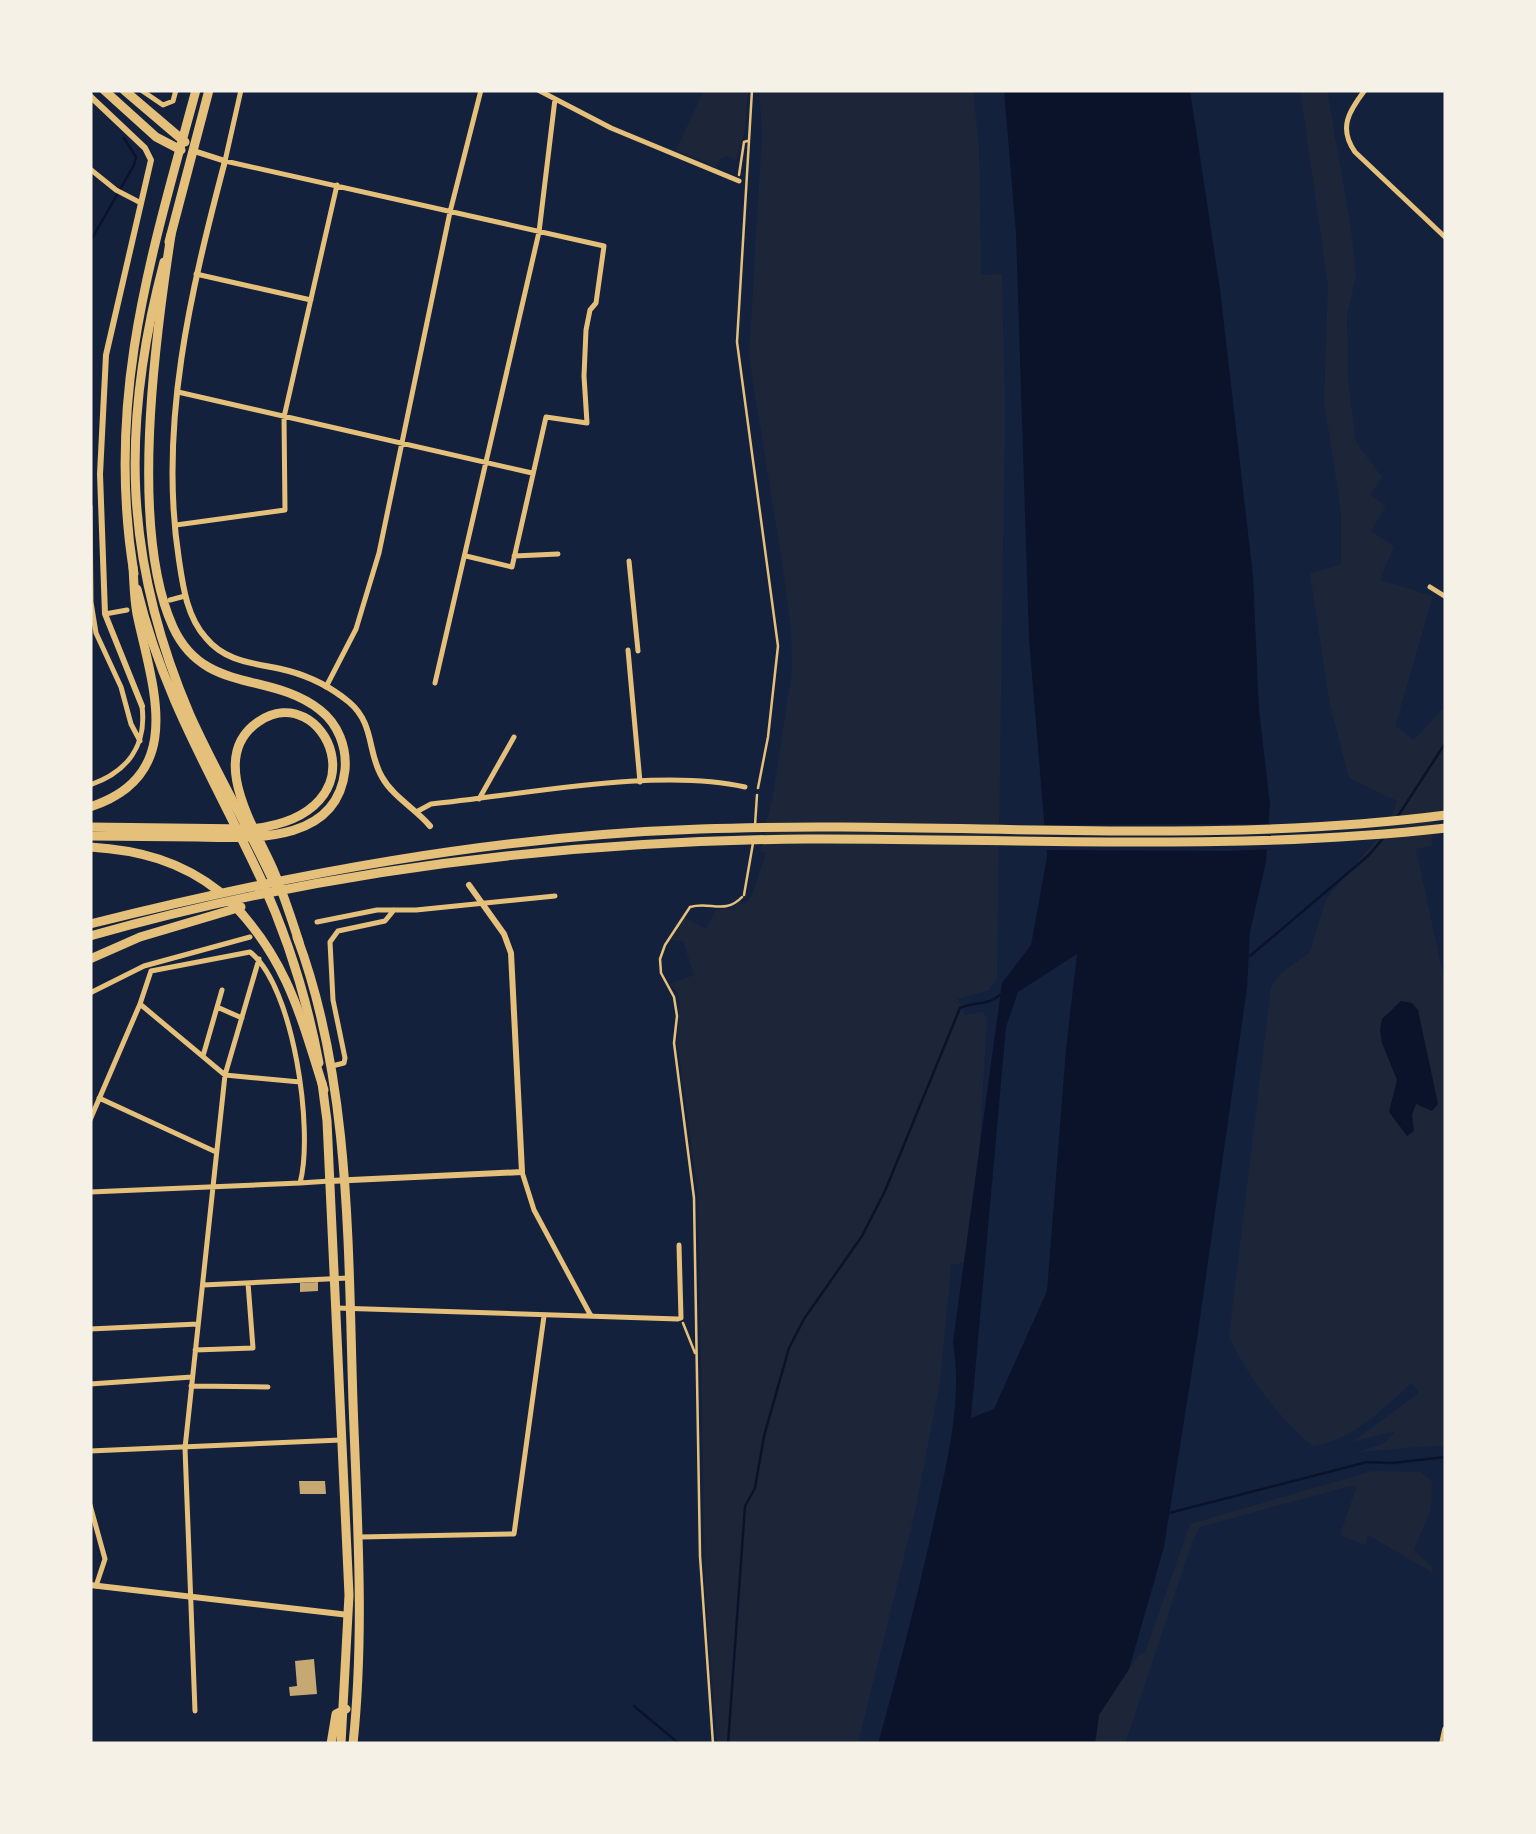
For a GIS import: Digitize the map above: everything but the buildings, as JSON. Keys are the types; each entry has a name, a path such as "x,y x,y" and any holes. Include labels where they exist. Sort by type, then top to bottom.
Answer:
{"highway":[{"path":"104,90 156,137 194,151"},
{"path":"124,90 181,145"},
{"path":"90,808 124,790 143,768 155,743 156,698 137,613 124,470 127,386 140,305 196,90"},
{"path":"209,90 147,330 136,410 134,468 143,557 156,618 178,686 299,942"},
{"path":"90,836 275,831 314,822 333,802 344,777 344,748 332,721 309,702 232,679 206,666 178,637 164,605 152,530 150,476 153,348 171,235"},
{"path":"133,567 146,624 169,692 285,938 304,993 324,1090 354,1615 353,1744"},
{"path":"275,831 317,804 329,786 334,767 329,743 320,728 301,716 270,716 249,730 238,750 236,774 242,802 299,942 332,1066 350,1308 360,1537 342,1744"},
{"path":"90,924 297,876 541,839 744,828 1229,830 1446,815"},
{"path":"90,826 192,833"},
{"path":"90,936 331,883 544,852 744,840 1230,842 1446,828"},
{"path":"90,847 135,851 176,864 212,886 245,916 271,950 290,985 324,1090"},
{"path":"90,959 213,910"},
{"path":"332,1744 336,1714 346,1709"}],"main road":[{"path":"1444,1744 1446,1730"}],"street":[{"path":"141,90 163,105 174,100 176,90"},
{"path":"242,90 196,274 178,392 172,467 173,525 185,596 203,636 224,653 249,664 308,678 361,713 370,730 380,776 430,826"},
{"path":"326,687 356,629 379,553 450,212 481,90"},
{"path":"538,90 611,128 738,181"},
{"path":"1365,90 1346,119 1346,139 1446,238"},
{"path":"90,96 150,154 151,172 106,354 100,474 105,614 142,706 140,741 120,770 90,785"},
{"path":"435,683 540,232 555,100"},
{"path":"194,151 604,246 596,303 590,310 586,330 587,423 546,418 512,566 466,556"},
{"path":"90,169 142,204"},
{"path":"173,525 284,510 284,416 337,185"},
{"path":"196,274 310,300"},
{"path":"178,392 532,473"},
{"path":"90,472 100,474"},
{"path":"90,506 91,602 96,633 122,687 131,724 140,741"},
{"path":"514,556 558,554"},
{"path":"629,560 638,651"},
{"path":"1430,586 1446,596"},
{"path":"170,600 185,596"},
{"path":"105,614 126,610"},
{"path":"628,650 640,782"},
{"path":"479,800 514,738"},
{"path":"418,812 432,804 640,782 708,782 745,787"},
{"path":"469,885 504,934 511,953 522,1172 534,1210 591,1316"},
{"path":"318,922 377,910 555,896"},
{"path":"332,1066 344,1063 345,1058 333,1000 330,942 338,931 384,921 394,910"},
{"path":"90,994 147,968 250,938"},
{"path":"147,968 250,952 259,959 285,1014 300,1082 305,1127 300,1184"},
{"path":"195,1711 185,1448 225,1075 259,959"},
{"path":"90,1120 140,1004 147,968"},
{"path":"202,1056 222,990"},
{"path":"140,1004 225,1075 300,1082"},
{"path":"217,1007 242,1018"},
{"path":"100,1098 216,1152"},
{"path":"90,1192 522,1172"},
{"path":"336,1308 681,1318 679,1245"},
{"path":"202,1285 348,1278"},
{"path":"195,1350 252,1348 248,1283"},
{"path":"360,1537 514,1534 544,1316"},
{"path":"90,1329 198,1324"},
{"path":"90,1384 192,1377"},
{"path":"192,1386 268,1387"},
{"path":"90,1451 342,1440"},
{"path":"90,1505 104,1559 93,1586 354,1615"}],"lane":[{"path":"744,895 757,795"}],"path":[{"path":"752,90 737,342 778,646 757,795"},
{"path":"738,181 744,142 748,141"},
{"path":"714,1744 700,1556 694,1198 674,1043 677,1016 674,997 661,973 660,959 690,907 698,904 726,908 734,906 744,895"},
{"path":"681,1318 696,1352"}],"shaded area":[{"path":"704,90 748,90 746,126 736,161 727,156 716,167 676,150"},
{"path":"759,90 973,90 979,147 981,275 1002,274 1005,411 997,979 989,990 958,999 965,1015 983,1012 987,1018 978,1176 965,1262 951,1265 940,1382 915,1512 858,1744 717,1744 705,1587 698,1193 677,1040 680,1003 677,991 669,984 694,975 683,941 671,940 684,917 706,929 716,910 731,909 740,901 744,906 752,895 766,853 760,851 792,671 782,562 749,357 762,134"},
{"path":"1004,90 1190,90 1220,289 1253,576 1259,709 1270,804 1266,862 1250,932 1247,988 1164,1547 1129,1669 1099,1715 1095,1744 878,1744 920,1581 952,1434 956,1388 953,1342 1002,983 1031,945 1047,857 1029,639 1016,234","holes":["1077,954 1047,1291 994,1409 971,1418 1006,1027 1018,992"]},
{"path":"1300,90 1327,90 1351,228 1356,275 1347,316 1348,381 1356,442 1382,477 1370,495 1386,506 1371,531 1394,546 1380,580 1433,596 1395,726 1414,740 1446,705 1446,812 1433,814 1432,846 1416,849 1446,988 1446,1445 1358,1452 1385,1443 1395,1431 1352,1442 1419,1393 1412,1383 1354,1430 1313,1446 1265,1395 1229,1336 1271,987 1280,974 1310,952 1326,899 1387,827 1397,801 1349,778 1330,705 1310,574 1341,564 1341,511 1324,401 1328,285"},
{"path":"1401,1001 1412,1003 1418,1010 1438,1104 1432,1111 1416,1104 1412,1115 1414,1131 1407,1136 1389,1112 1397,1080 1380,1030 1382,1019"},
{"path":"1373,1471 1421,1472 1432,1482 1431,1509 1414,1550 1432,1567 1433,1573 1368,1535 1365,1545 1340,1535 1356,1488 1350,1486 1200,1527 1125,1744 1095,1744 1099,1715 1139,1654 1145,1653 1190,1524"}],"pier":[{"path":"1274,824 1272,849 1041,850 1040,825"}],"waterway":[{"path":"90,242 134,165 136,157 124,138"},
{"path":"1398,816 1446,742"},
{"path":"1250,956 1369,855 1385,836"},
{"path":"728,1744 745,1506 755,1488 764,1436 789,1348 804,1319 862,1236 885,1191 960,1008 1000,995"},
{"path":"1169,1513 1367,1462 1446,1457"},
{"path":"634,1706 677,1742 686,1744"}]}
